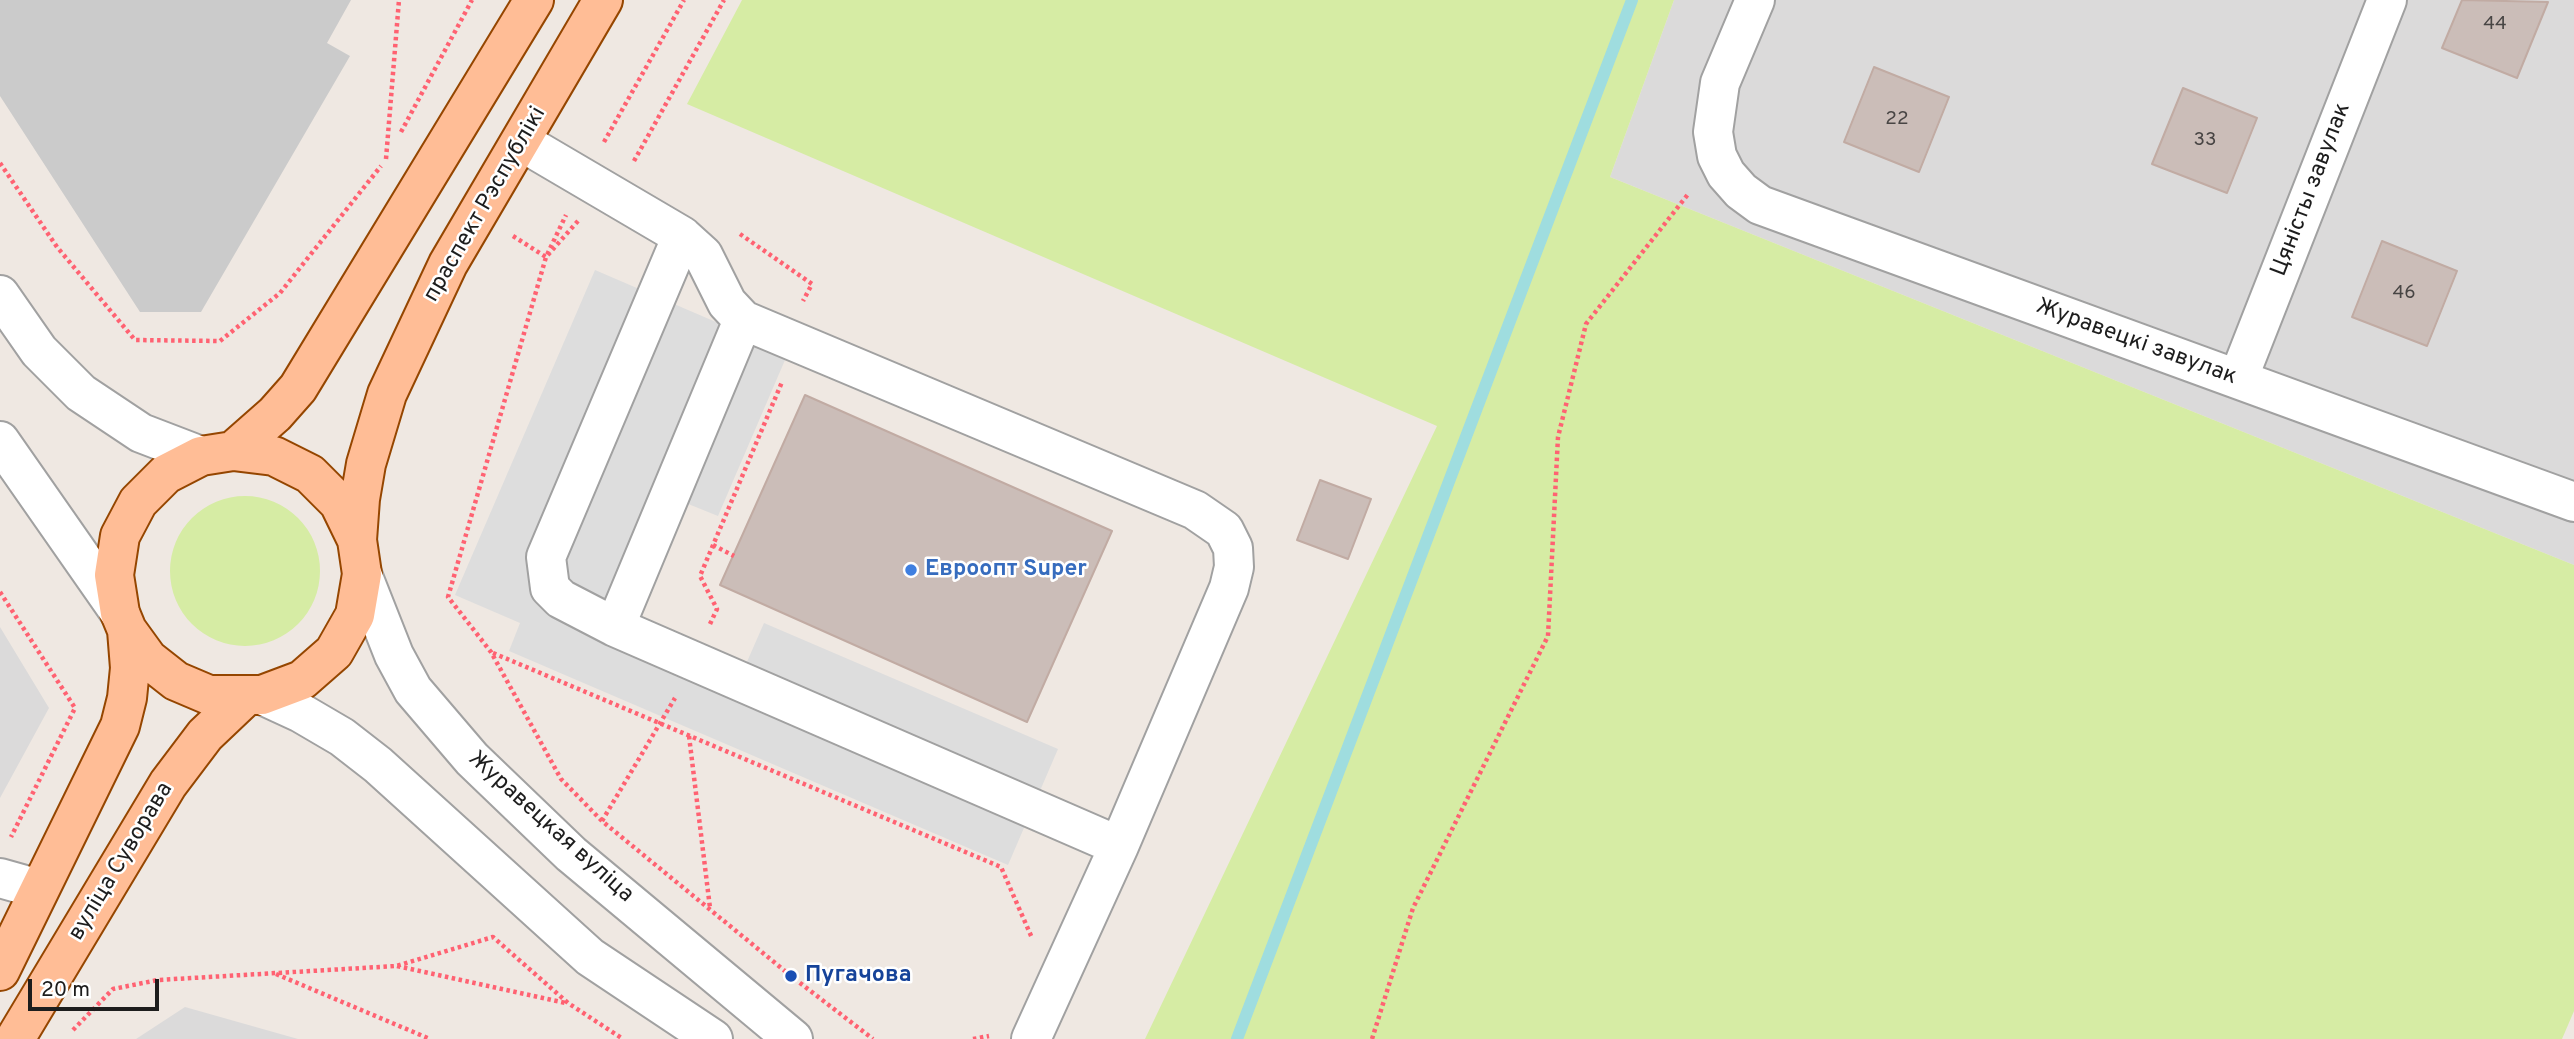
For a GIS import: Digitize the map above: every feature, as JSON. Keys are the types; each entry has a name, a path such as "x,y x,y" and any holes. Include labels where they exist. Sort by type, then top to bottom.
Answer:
{"main road":[{"name":"праспект Рэспублікі","path":"534,0 298,388 275,414 217,454 166,474 138,502 120,536 114,575 124,622 148,659 176,681 209,695 253,697 302,680 334,652 355,615 366,464 387,394 448,264 603,0"},
{"path":"217,454 274,456 310,474 339,503 359,557"},
{"path":"0,971 120,726 127,698 130,668 124,622"},
{"name":"вуліца Суворава","path":"15,1039 168,784 205,735 253,697"}],"street":[{"path":"1717,156 1713,132 1720,83 1755,0"},
{"name":"Цяністы завулак","path":"2238,379 2387,0"},
{"path":"522,142 682,236 703,255 727,303 743,320 1195,510 1224,530 1233,548 1234,567 1229,588 1119,846 1031,1039"},
{"name":"Журавецкі завулак","path":"1717,156 1726,174 1741,191 1783,216 2574,502"},
{"path":"682,236 546,557 550,588 561,599 615,627 1119,846"},
{"path":"0,295 39,351 81,393 141,433 217,454"},
{"path":"615,627 743,320"},
{"path":"0,441 124,622"},
{"name":"Журавецкая вуліца","path":"359,557 394,655 414,690 472,759 571,854 793,1039"},
{"path":"253,697 342,737 378,765 590,957 713,1039"},
{"path":"3,863 38,889"}],"path":[{"path":"386,160 400,0"},
{"path":"399,135 472,0"},
{"path":"684,0 595,184 546,257 448,597 491,652 561,779 602,821 791,976 873,1039"},
{"path":"546,257 595,184 634,161 724,0"},
{"path":"0,163 57,247 135,340 220,341 280,293 386,160 392,148"},
{"path":"1372,1039 1413,908 1548,636 1558,437 1586,324 1717,156"},
{"path":"503,230 546,257"},
{"path":"713,545 734,556"},
{"path":"0,592 75,708 3,863"},
{"path":"491,652 1001,867 1032,937 1026,950"},
{"path":"689,736 710,908"},
{"path":"66,1039 113,989 158,980 396,966 493,937 568,1003 623,1039"},
{"path":"396,966 568,1003"},
{"path":"274,973 430,1039"},
{"path":"973,1039 989,1036 994,1023"}],"shaded area":[{"path":"0,0 351,0 327,43 350,56 201,312 140,312 0,96"},
{"path":"1674,0 2574,0 2574,565 1610,177"},
{"path":"595,270 788,353 718,516 671,497 615,627 739,680 764,623 1058,749 1008,865 509,651 520,623 455,595"},
{"path":"0,627 49,708 0,798"},
{"path":"185,1007 298,1039 136,1039"}],"green space":[{"path":"742,0 1674,0 1610,177 2574,565 2574,1011 2562,1039 1145,1039 1437,426 687,104"},
{"path":"245,496 274,502 298,518 314,542 320,571 314,600 298,624 274,640 245,646 216,640 192,624 176,600 170,571 176,542 192,518 216,502"}],"building":[{"path":"2462,0 2548,2 2517,78 2442,48"},
{"path":"1874,67 1949,97 1919,172 1844,142"},
{"path":"2183,88 2257,118 2227,193 2152,164"},
{"path":"2382,241 2457,271 2427,346 2352,317"},
{"name":"Евроопт Super","path":"805,395 1112,531 1027,722 720,585"},
{"path":"1320,480 1371,499 1348,559 1297,540"}],"waterway":[{"path":"1237,1039 1632,0"}],"place":[{"name":"Евроопт Super","path":"911,570"},
{"name":"Пугачова","path":"791,976"}]}
